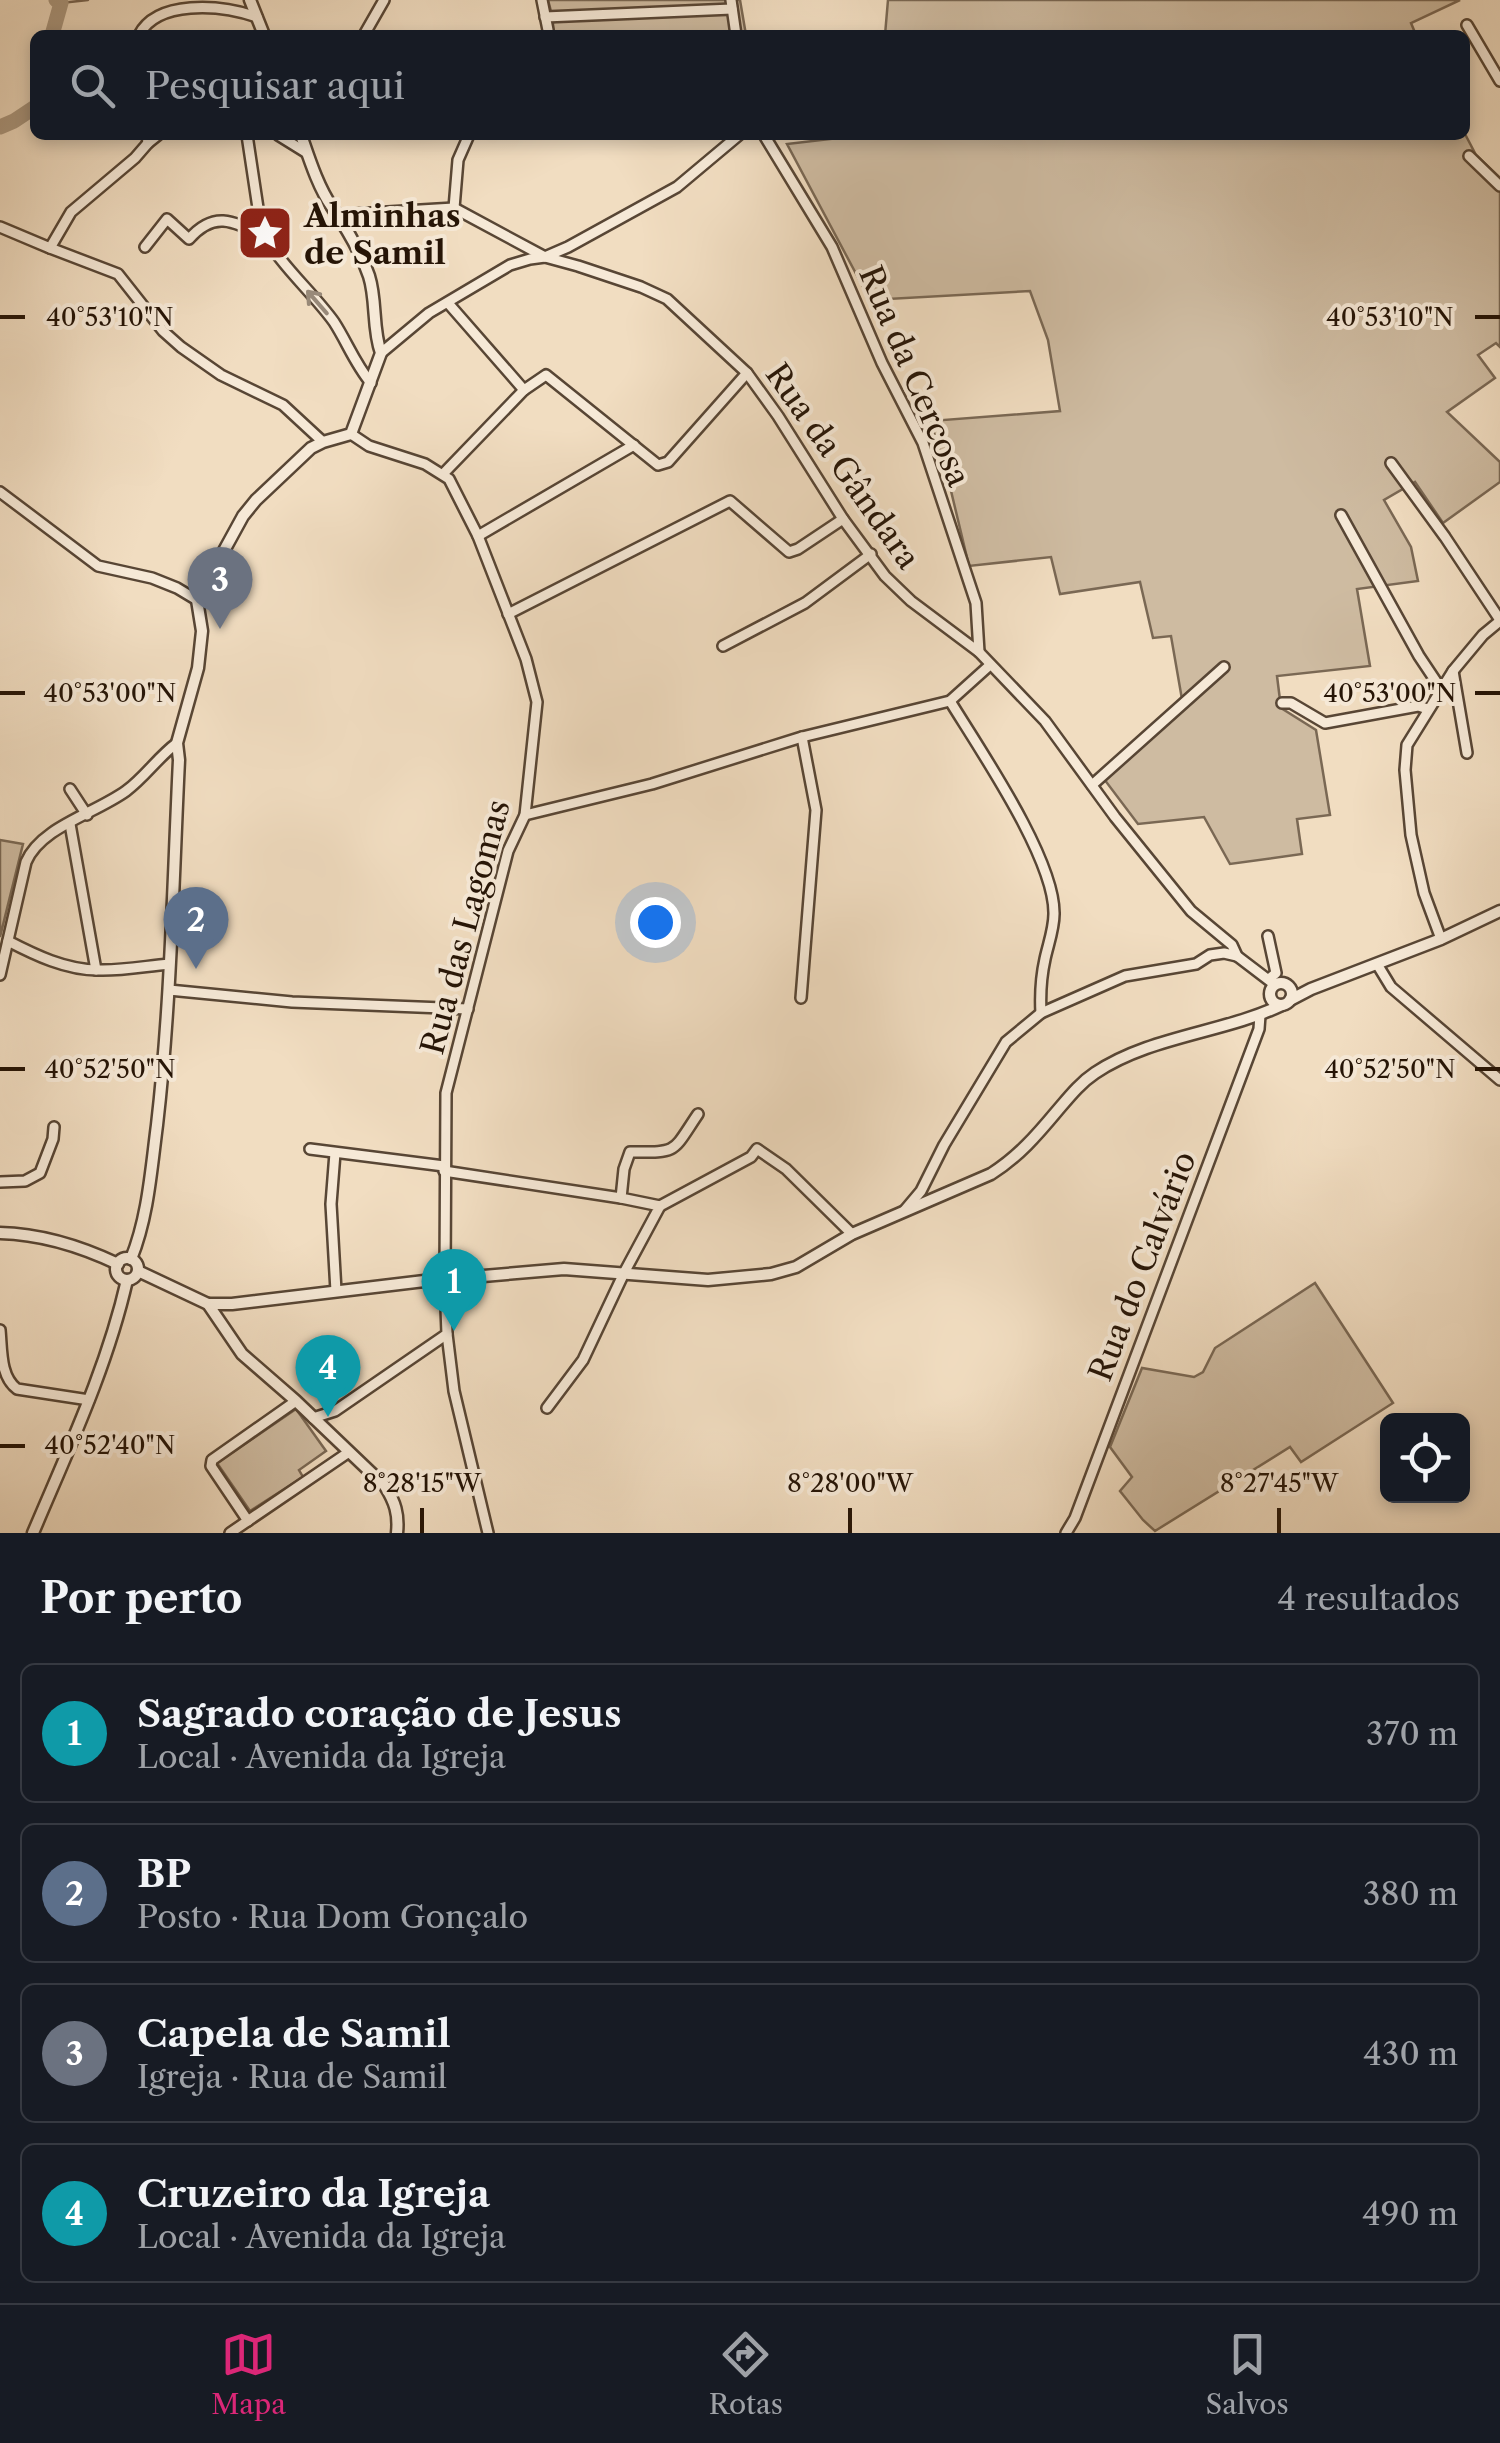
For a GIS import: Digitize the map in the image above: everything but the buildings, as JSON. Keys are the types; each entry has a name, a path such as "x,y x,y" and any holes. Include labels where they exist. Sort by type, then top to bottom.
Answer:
{"street":[{"path":"367,30 384,0"},
{"path":"542,0 546,30"},
{"path":"250,1 262,30"},
{"path":"141,30 152,14 175,2 208,3 257,17"},
{"path":"546,17 731,4 735,30"},
{"path":"1467,25 1470,30"},
{"path":"1470,30 1500,81"},
{"path":"50,248 71,212 136,158 147,140"},
{"path":"249,140 265,237 333,321 357,366 371,382"},
{"path":"286,140 307,153"},
{"path":"303,140 331,205 354,238 368,275 380,353"},
{"path":"341,217 454,208 458,160 466,140"},
{"path":"351,434 380,353 420,319 510,266 568,247 677,187 732,140"},
{"name":"Rua da Cercosa","path":"767,140 832,247 882,363 923,443 976,603 979,652"},
{"path":"1469,156 1500,186"},
{"name":"Rua da Gândara","path":"454,208 545,257 609,276 667,300 747,372 885,576 979,652 1044,721 1191,911 1232,945 1237,956 1272,987"},
{"path":"146,247 168,219 189,239 199,229 222,220 265,237"},
{"path":"0,226 118,274 163,331 182,347 221,375 284,405 322,442"},
{"path":"448,303 524,390"},
{"path":"131,1260 144,1220 161,1089 169,990 177,743 198,668 202,631 197,600 243,516 311,448 351,434 370,446 443,474 524,390 546,375 658,464 668,462 747,372"},
{"path":"478,536 634,446"},
{"path":"1391,463 1500,621 1454,670 1407,745 1410,835 1424,893 1441,939"},
{"name":"Rua das Lagomas","path":"443,474 453,485 478,536 526,658 538,702 526,815 508,852 446,1092 447,1334 454,1391 488,1533"},
{"path":"0,492 98,566 152,578 197,600"},
{"path":"508,614 730,501 789,552 843,519"},
{"path":"1341,515 1418,656 1441,689"},
{"path":"723,646 805,604 871,554"},
{"path":"526,815 652,784 802,737 950,701 990,665"},
{"path":"1092,785 1224,667"},
{"path":"1454,670 1466,754"},
{"path":"950,701 1030,838 1053,901 1040,1013"},
{"path":"1282,702 1325,723 1418,706 1428,709"},
{"path":"800,998 816,810 802,737"},
{"path":"0,975 31,850 46,834 126,791 177,743"},
{"path":"70,789 87,815"},
{"path":"70,824 96,970"},
{"path":"1272,987 1274,1002 1441,939 1500,911"},
{"path":"1260,1015 1276,973 1268,936"},
{"path":"8,941 49,960 96,970 169,964"},
{"path":"905,1210 921,1191 1006,1042 1040,1013 1125,976 1196,964 1210,955 1237,956"},
{"path":"1377,964 1391,987 1500,1080"},
{"path":"1272,987 1281,984 1287,997"},
{"path":"169,990 292,1002 468,1009"},
{"path":"138,1271 208,1304 564,1269 708,1280 771,1274 796,1267 852,1234 1005,1166 1080,1085 1105,1066 1260,1015 1287,997"},
{"name":"Rua do Calvário","path":"1066,1533 1075,1518 1259,1028 1260,1015"},
{"path":"622,1198 630,1152 675,1149 698,1114"},
{"path":"0,1192 0,1181 25,1180 40,1173 54,1127"},
{"path":"547,1408 583,1360 660,1206 750,1157 757,1149 786,1169 852,1234"},
{"path":"310,1150 660,1206"},
{"path":"335,1153 331,1204 336,1291"},
{"path":"0,1233 72,1244 118,1264"},
{"path":"118,1264 126,1259 137,1264 138,1271 127,1280"},
{"path":"118,1264 118,1274 127,1280"},
{"path":"32,1533 89,1400 127,1280"},
{"path":"208,1304 242,1354 384,1486 395,1502 398,1533"},
{"path":"220,1320 232,1304"},
{"path":"0,1330 4,1370 10,1384 18,1389 89,1400"},
{"path":"318,1423 447,1334"},
{"path":"248,1521 212,1466 212,1460 296,1401"},
{"path":"230,1533 349,1452"}],"shaded area":[{"path":"548,0 740,0 745,30 553,30"},
{"path":"888,0 1460,0 1411,23 1414,30 885,30"},
{"path":"821,140 1468,140 1476,155 1500,178 1500,347 1496,343 1478,355 1495,378 1447,412 1500,462 1500,482 1443,523 1415,482 1384,500 1411,547 1418,581 1357,589 1370,666 1277,676 1281,708 1316,730 1330,815 1297,819 1302,854 1230,864 1204,817 1138,824 1104,779 1183,705 1171,636 1153,638 1140,582 1060,594 1051,557 969,566 930,421 1060,411 1048,340 1030,291 870,300 787,144"},
{"path":"0,840 23,844 0,937"},
{"path":"1315,1283 1393,1403 1301,1462 1290,1447 1155,1531 1120,1491 1132,1477 1110,1447 1142,1368 1194,1377 1203,1372 1215,1348"},
{"path":"296,1409 326,1451 299,1470 303,1477 250,1511 217,1463"}],"waterway":[{"path":"53,30 61,3 56,0"},
{"path":"61,3 88,0"},
{"path":"0,127 30,110"}],"place":[{"name":"Alminhas de Samil","path":"265,233"},
{"name":"Capela de Samil","path":"220,629"},
{"name":"BP","path":"196,969"},
{"name":"Sagrado coração de Jesus","path":"454,1331"},
{"name":"Cruzeiro da Igreja","path":"328,1417"}]}
